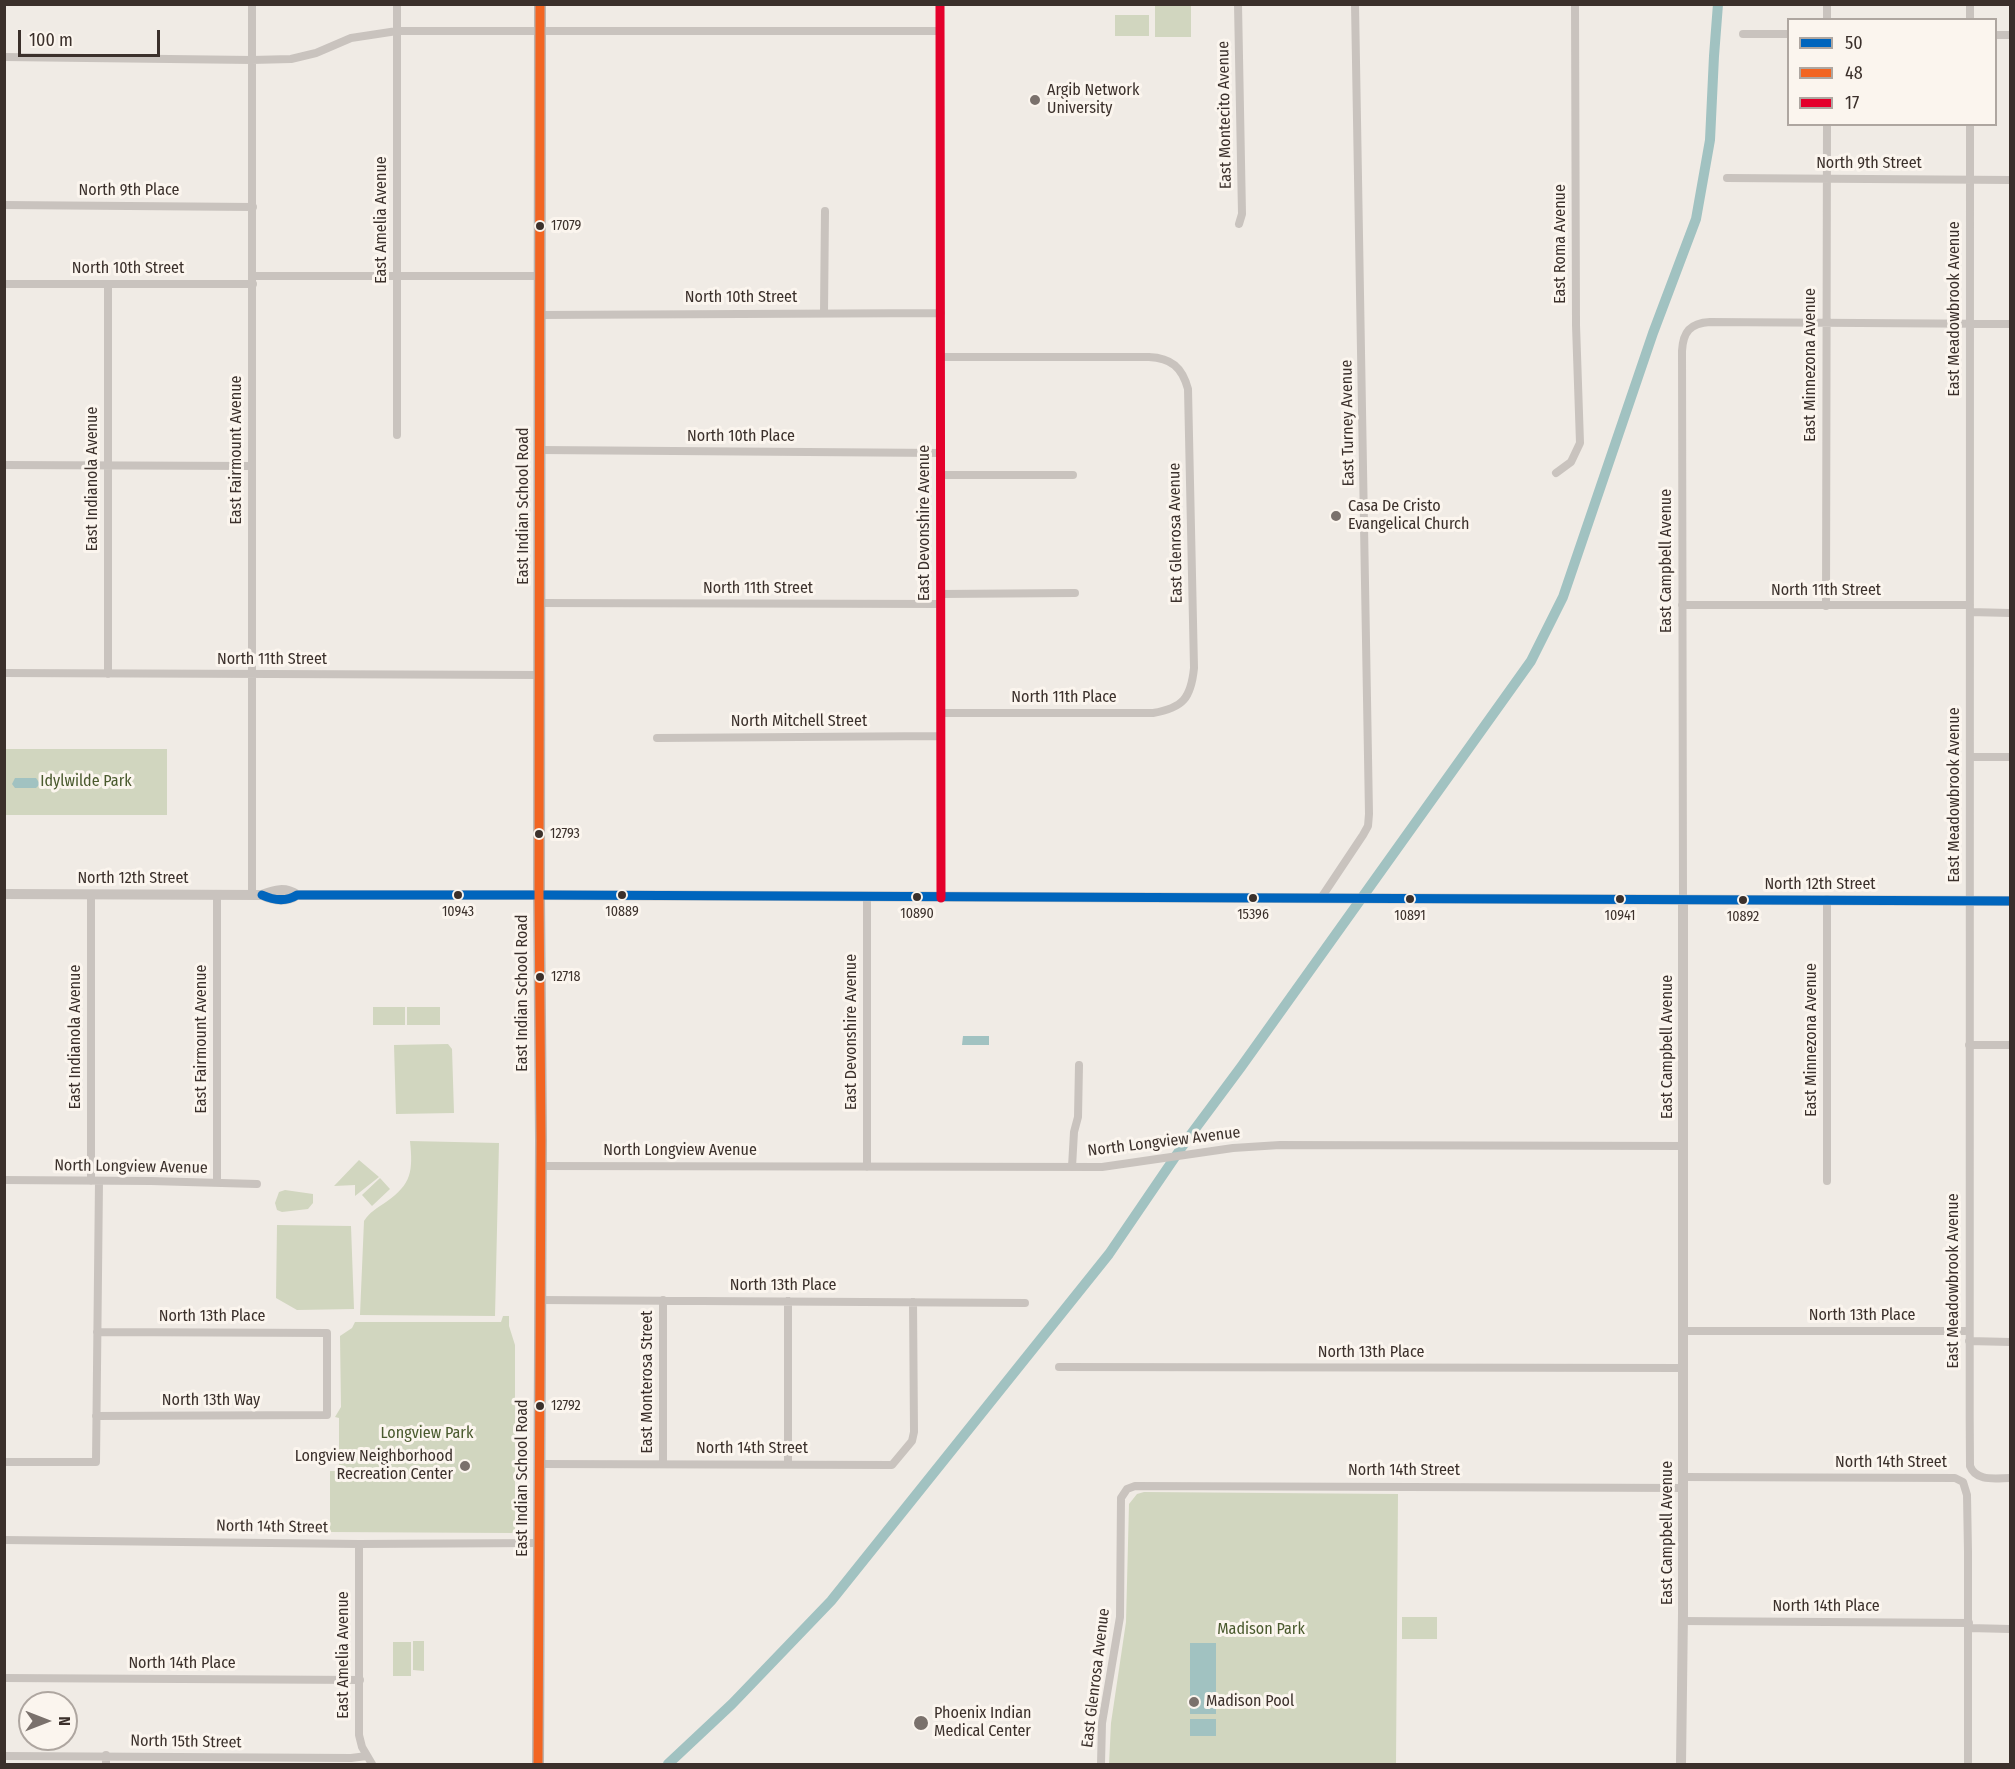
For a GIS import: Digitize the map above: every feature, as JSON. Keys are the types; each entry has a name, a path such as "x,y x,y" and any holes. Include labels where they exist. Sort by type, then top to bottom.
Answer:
{"main road":[{"name":"East Indian School Road","path":"538,1764 540,4"}],"street":[{"name":"East Fairmount Avenue","path":"252,4 253,675 257,895"},
{"name":"East Amelia Avenue","path":"397,4 397,435"},
{"name":"East Devonshire Avenue","path":"940,4 941,898"},
{"name":"East Montecito Avenue","path":"1238,4 1242,214 1239,224"},
{"name":"East Turney Avenue","path":"1321,898 1368,826 1369,814 1355,4"},
{"name":"East Roma Avenue","path":"1556,474 1571,462 1580,443 1576,325 1575,4"},
{"path":"4,57 291,59 316,53 351,38 397,31 940,31"},
{"path":"1743,34 1787,34"},
{"name":"East Minnezona Avenue","path":"1826,606 1827,126"},
{"name":"East Meadowbrook Avenue","path":"1970,126 1970,1466"},
{"name":"North 9th Street","path":"1727,178 2010,180"},
{"name":"North 9th Place","path":"4,205 253,207"},
{"path":"824,312 825,211"},
{"name":"North 10th Street","path":"4,284 108,285 397,275 540,276"},
{"name":"East Indianola Avenue","path":"108,285 108,674"},
{"name":"North 10th Street","path":"540,315 941,313"},
{"name":"East Campbell Avenue","path":"1681,1764 1683,341 1688,331 1704,322 1827,323"},
{"path":"1827,323 2010,324"},
{"name":"East Glenrosa Avenue","path":"942,357 1156,357 1177,366 1188,389 1194,656 1193,681 1185,701"},
{"name":"North 10th Place","path":"541,450 940,453"},
{"path":"4,465 252,466"},
{"path":"940,475 1072,475"},
{"path":"941,594 1075,593"},
{"name":"North 11th Street","path":"540,603 940,604"},
{"name":"North 11th Street","path":"1682,605 1971,609 2010,613"},
{"name":"North 11th Street","path":"4,673 540,675"},
{"name":"North 11th Place","path":"941,713 1153,713 1176,707 1185,701"},
{"name":"North Mitchell Street","path":"657,738 941,736"},
{"path":"1970,757 2010,757"},
{"name":"North 12th Street","path":"4,894 257,895 275,890 290,890 297,895 2010,901"},
{"name":"East Indianola Avenue","path":"4,1462 96,1462 97,1332 92,894"},
{"name":"East Fairmount Avenue","path":"217,895 217,1183"},
{"name":"East Devonshire Avenue","path":"867,897 867,1167"},
{"name":"East Minnezona Avenue","path":"1827,899 1827,1182"},
{"path":"1969,1045 2010,1045"},
{"path":"1072,1167 1074,1132 1078,1117 1079,1065"},
{"name":"North Longview Avenue","path":"540,1166 1102,1167 1233,1148 1280,1145 1683,1146"},
{"name":"North Longview Avenue","path":"4,1180 257,1184"},
{"name":"North 13th Place","path":"540,1300 1025,1303"},
{"name":"East Monterosa Street","path":"663,1300 663,1464"},
{"path":"788,1301 788,1464"},
{"name":"North 14th Street","path":"540,1464 892,1465 912,1441 914,1432 914,1302"},
{"name":"North 13th Place","path":"1683,1331 1969,1331"},
{"name":"North 13th Place","path":"97,1332 327,1333 327,1415"},
{"path":"1969,1341 2010,1342"},
{"name":"North 13th Place","path":"1059,1367 1683,1368"},
{"name":"North 13th Way","path":"96,1416 327,1415"},
{"name":"North 14th Street","path":"1970,1466 1972,1472 1978,1476 2010,1478"},
{"name":"North 14th Street","path":"1127,1489 1135,1486 1955,1478 1963,1482 1967,1495 1969,1626"},
{"name":"East Glenrosa Avenue","path":"1101,1764 1102,1724 1120,1617 1121,1498 1127,1489"},
{"name":"North 14th Street","path":"4,1540 359,1544 539,1543"},
{"name":"East Amelia Avenue","path":"359,1544 359,1735 369,1760"},
{"name":"North 14th Place","path":"1683,1621 1969,1626 2010,1629"},
{"path":"1968,1764 1969,1626"},
{"name":"North 14th Place","path":"4,1678 360,1680"},
{"name":"North 15th Street","path":"4,1756 106,1760 351,1758 369,1760"}],"green space":[{"path":"1155,5 1191,5 1191,37 1155,37"},
{"path":"1115,15 1149,15 1149,36 1115,36"},
{"name":"Idylwilde Park","path":"5,749 167,749 167,815 5,815"},
{"path":"373,1007 405,1007 405,1025 373,1025"},
{"path":"407,1007 440,1007 440,1025 407,1025"},
{"path":"448,1044 452,1049 454,1113 396,1114 394,1045"},
{"path":"410,1141 499,1143 495,1316 360,1315 364,1221 406,1183 411,1169"},
{"path":"359,1160 379,1177 355,1196 355,1185 334,1186"},
{"path":"380,1178 390,1189 372,1206 362,1195"},
{"path":"285,1190 313,1194 313,1203 308,1209 282,1212 277,1210 275,1203 279,1192"},
{"path":"277,1225 351,1226 354,1309 297,1310 276,1298"},
{"name":"Longview Park","path":"503,1316 509,1316 509,1326 515,1345 515,1531 512,1533 330,1532 330,1471 339,1471 339,1418 335,1417 341,1407 340,1336 352,1328 355,1322 501,1322"},
{"name":"Madison Park","path":"1144,1492 1398,1494 1396,1764 1109,1764 1111,1723 1126,1622 1129,1504 1137,1494"},
{"path":"1402,1617 1437,1617 1437,1639 1402,1639"},
{"path":"413,1641 424,1641 424,1671 413,1670"},
{"path":"393,1642 411,1642 411,1676 393,1676"}],"water":[{"path":"15,778 36,778 40,784 36,788 15,788 12,784"},
{"path":"963,1036 989,1036 989,1045 962,1045"},
{"path":"1190,1643 1216,1643 1216,1714 1190,1714"},
{"path":"1190,1719 1216,1719 1216,1736 1190,1736"}],"waterway":[{"path":"668,1764 732,1704 831,1601 1109,1254 1186,1141 1531,661 1563,597 1653,333 1696,219 1710,140 1718,4"}],"transit line":[{"name":"48","path":"538,1764 541,1140 540,4"},
{"name":"17","path":"940,4 941,898"},
{"name":"50","path":"262,895 280,900 297,895 539,895 2010,901"}],"place":[{"name":"Argib Network University","path":"1035,100"},
{"name":"17079","path":"540,226"},
{"name":"Casa De Cristo Evangelical Church","path":"1336,516"},
{"name":"12793","path":"539,834"},
{"name":"10943","path":"458,895"},
{"name":"10889","path":"622,895"},
{"name":"10890","path":"917,897"},
{"name":"15396","path":"1253,898"},
{"name":"10891","path":"1410,899"},
{"name":"10941","path":"1620,899"},
{"name":"10892","path":"1743,900"},
{"name":"12718","path":"540,977"},
{"name":"12792","path":"540,1406"},
{"name":"Longview Neighborhood Recreation Center","path":"465,1466"},
{"name":"Madison Pool","path":"1194,1702"},
{"name":"Phoenix Indian Medical Center","path":"921,1723"}]}
